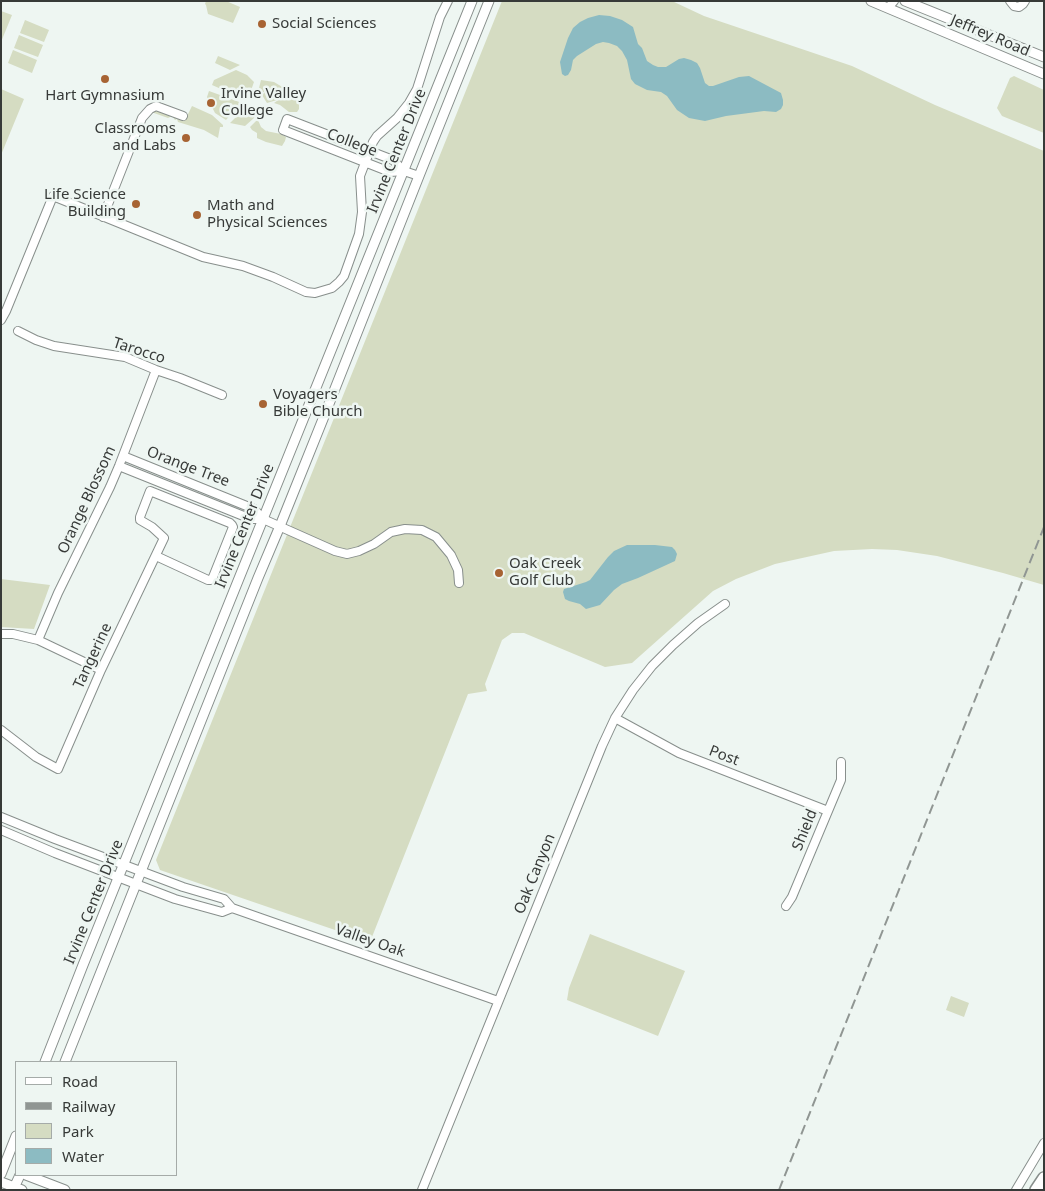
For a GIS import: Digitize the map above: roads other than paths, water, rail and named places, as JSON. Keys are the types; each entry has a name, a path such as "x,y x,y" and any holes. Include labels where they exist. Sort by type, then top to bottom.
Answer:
{"highway":[{"path":"1036,1190 1044,1178"}],"main road":[{"name":"Irvine Center Drive","path":"45,1061 472,1"},
{"name":"Irvine Center Drive","path":"65,1061 352,348 418,176 489,1"},
{"name":"Jeffrey Road","path":"871,1 890,3 1044,74"},
{"name":"Jeffrey Road","path":"905,1 1044,57"},
{"path":"15,1138 2,1169 15,1171"},
{"path":"1,1182 17,1189 20,1176"},
{"path":"29,1176 65,1190"}],"street":[{"path":"1,320 53,196 203,257 242,266 274,277 306,292 315,293 332,288 339,282 347,268 361,225 360,176 373,142 410,102 417,89 440,17 448,1"},
{"path":"1010,1 1016,7 1021,6 1025,1"},
{"path":"102,217 139,124 146,113 156,106 183,116"},
{"name":"College","path":"404,171 393,160 287,119 283,130 390,172 404,171 418,176"},
{"name":"Tarocco","path":"18,331 54,346 125,357 222,395"},
{"name":"Orange Blossom","path":"38,640 58,593 119,466 156,370"},
{"name":"Orange Tree","path":"123,456 254,509 263,519"},
{"name":"Orange Tree","path":"119,466 252,519 263,519"},
{"name":"Tangerine","path":"1,730 36,757 58,770 101,670 164,538 152,527 140,520 150,491 232,525 211,580 156,556"},
{"path":"263,519 347,554 374,544 391,532 405,529 422,530 436,537 451,555 458,570 459,583"},
{"name":"Oak Canyon","path":"422,1190 615,718 632,690 652,666 692,628 725,604"},
{"path":"1,634 13,634 38,640 101,670"},
{"name":"Post","path":"615,718 680,753 828,811"},
{"name":"Shield","path":"786,906 792,897 841,780 841,762"},
{"name":"Valley Oak","path":"1,817 182,887 224,899 232,908 498,1001"},
{"name":"Valley Oak","path":"1,830 175,899 222,912 232,908"},
{"path":"1016,1190 1044,1143"}],"water":[{"path":"599,15 622,20 633,27 638,44 642,48 647,61 653,65 666,67 679,59 691,60 697,63 705,83 709,86 749,76 781,93 783,105 781,109 776,112 764,111 705,121 689,118 677,110 667,96 661,92 647,90 635,84 631,79 627,60 622,51 617,46 603,42 596,44 577,56 573,60 568,75 565,76 562,74 560,62 573,28 588,18"},
{"path":"627,545 672,547 677,554 675,561 622,584 600,605 586,609 580,604 565,599 564,589 590,580 614,551"}],"railway":[{"path":"779,1190 1044,527"}],"place":[{"name":"Social Sciences","path":"262,24"},
{"name":"Hart Gymnasium","path":"105,79"},
{"name":"Irvine Valley College","path":"211,103"},
{"name":"Classrooms and Labs","path":"186,138"},
{"name":"Life Science Building","path":"136,204"},
{"name":"Math and Physical Sciences","path":"197,215"},
{"name":"Voyagers Bible Church","path":"263,404"},
{"name":"Oak Creek Golf Club","path":"499,573"}]}
